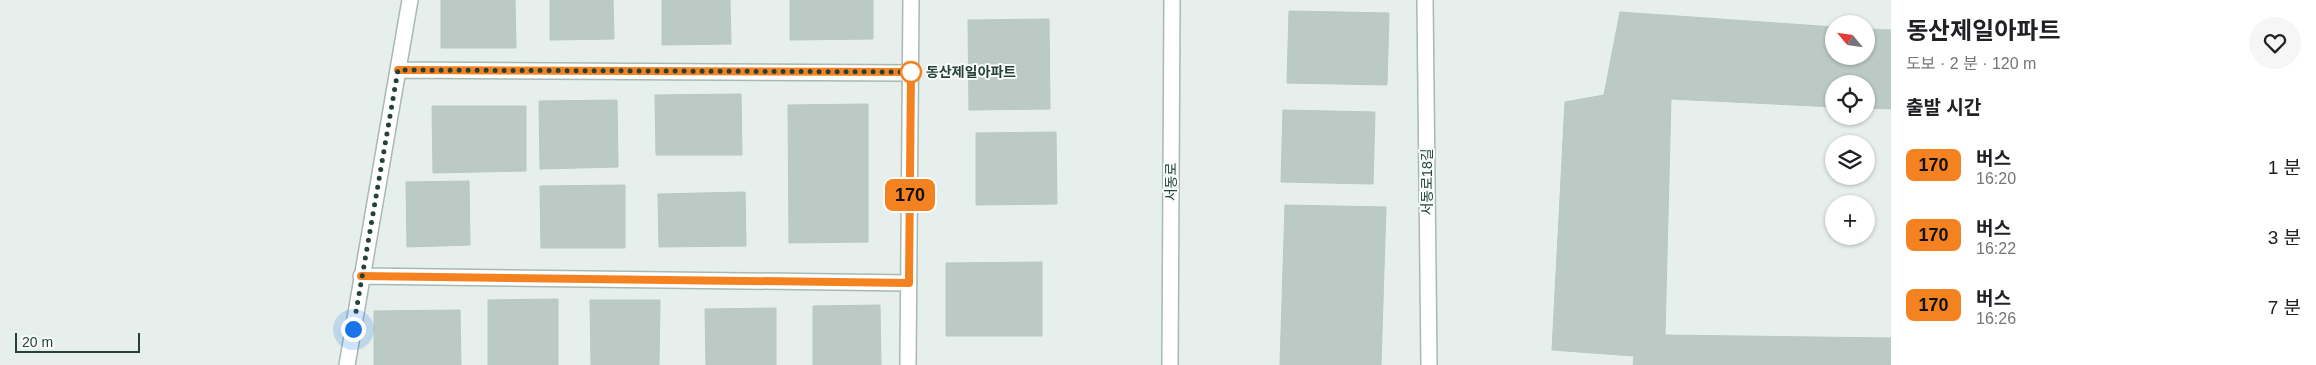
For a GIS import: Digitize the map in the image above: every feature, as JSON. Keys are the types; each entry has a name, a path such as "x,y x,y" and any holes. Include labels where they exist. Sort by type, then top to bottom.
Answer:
{"street":[{"path":"347,365 410,0"},
{"path":"908,365 912,0"},
{"name":"서동로","path":"1170,365 1172,0"},
{"name":"서동로18길","path":"1425,0 1428,365"},
{"path":"398,70 911,72"},
{"path":"361,276 909,283"}],"building":[{"path":"441,0 515,0 516,48 441,48"},
{"path":"550,0 613,0 614,39 550,40"},
{"path":"662,0 730,0 731,44 662,45"},
{"path":"790,0 873,0 873,39 790,40"},
{"path":"1289,11 1389,13 1387,85 1287,83"},
{"path":"1620,12 1825,26 1825,65 1875,65 1875,29 1891,30 1891,109 1875,108 1875,75 1825,75 1825,107 1671,99 1665,335 1891,338 1891,365 1633,365 1634,356 1552,350 1565,102 1604,95"},
{"path":"1049,19 1050,109 969,110 968,20"},
{"path":"741,94 742,155 656,155 655,95"},
{"path":"617,100 618,167 540,169 539,101"},
{"path":"868,104 868,242 789,243 788,105"},
{"path":"432,106 526,106 526,171 433,173"},
{"path":"1283,110 1375,112 1373,184 1281,182"},
{"path":"1056,132 1057,204 976,205 976,133"},
{"path":"469,181 470,245 407,247 406,182"},
{"path":"625,185 625,248 541,248 540,186"},
{"path":"745,192 746,246 659,247 658,194"},
{"path":"1285,205 1386,207 1381,365 1280,365"},
{"path":"1042,262 1042,336 946,336 946,263"},
{"path":"558,299 558,365 488,365 488,300"},
{"path":"590,300 660,300 659,365 591,365"},
{"path":"880,305 881,365 813,365 813,306"},
{"path":"776,308 776,365 706,365 705,309"},
{"path":"460,310 461,365 374,365 374,311"}],"bus line":[{"name":"170","path":"361,276 909,283 911,72 398,70"}],"place":[{"name":"동산제일아파트","path":"911,72"}],"route":[{"path":"353,329 398,70 911,72"}]}
